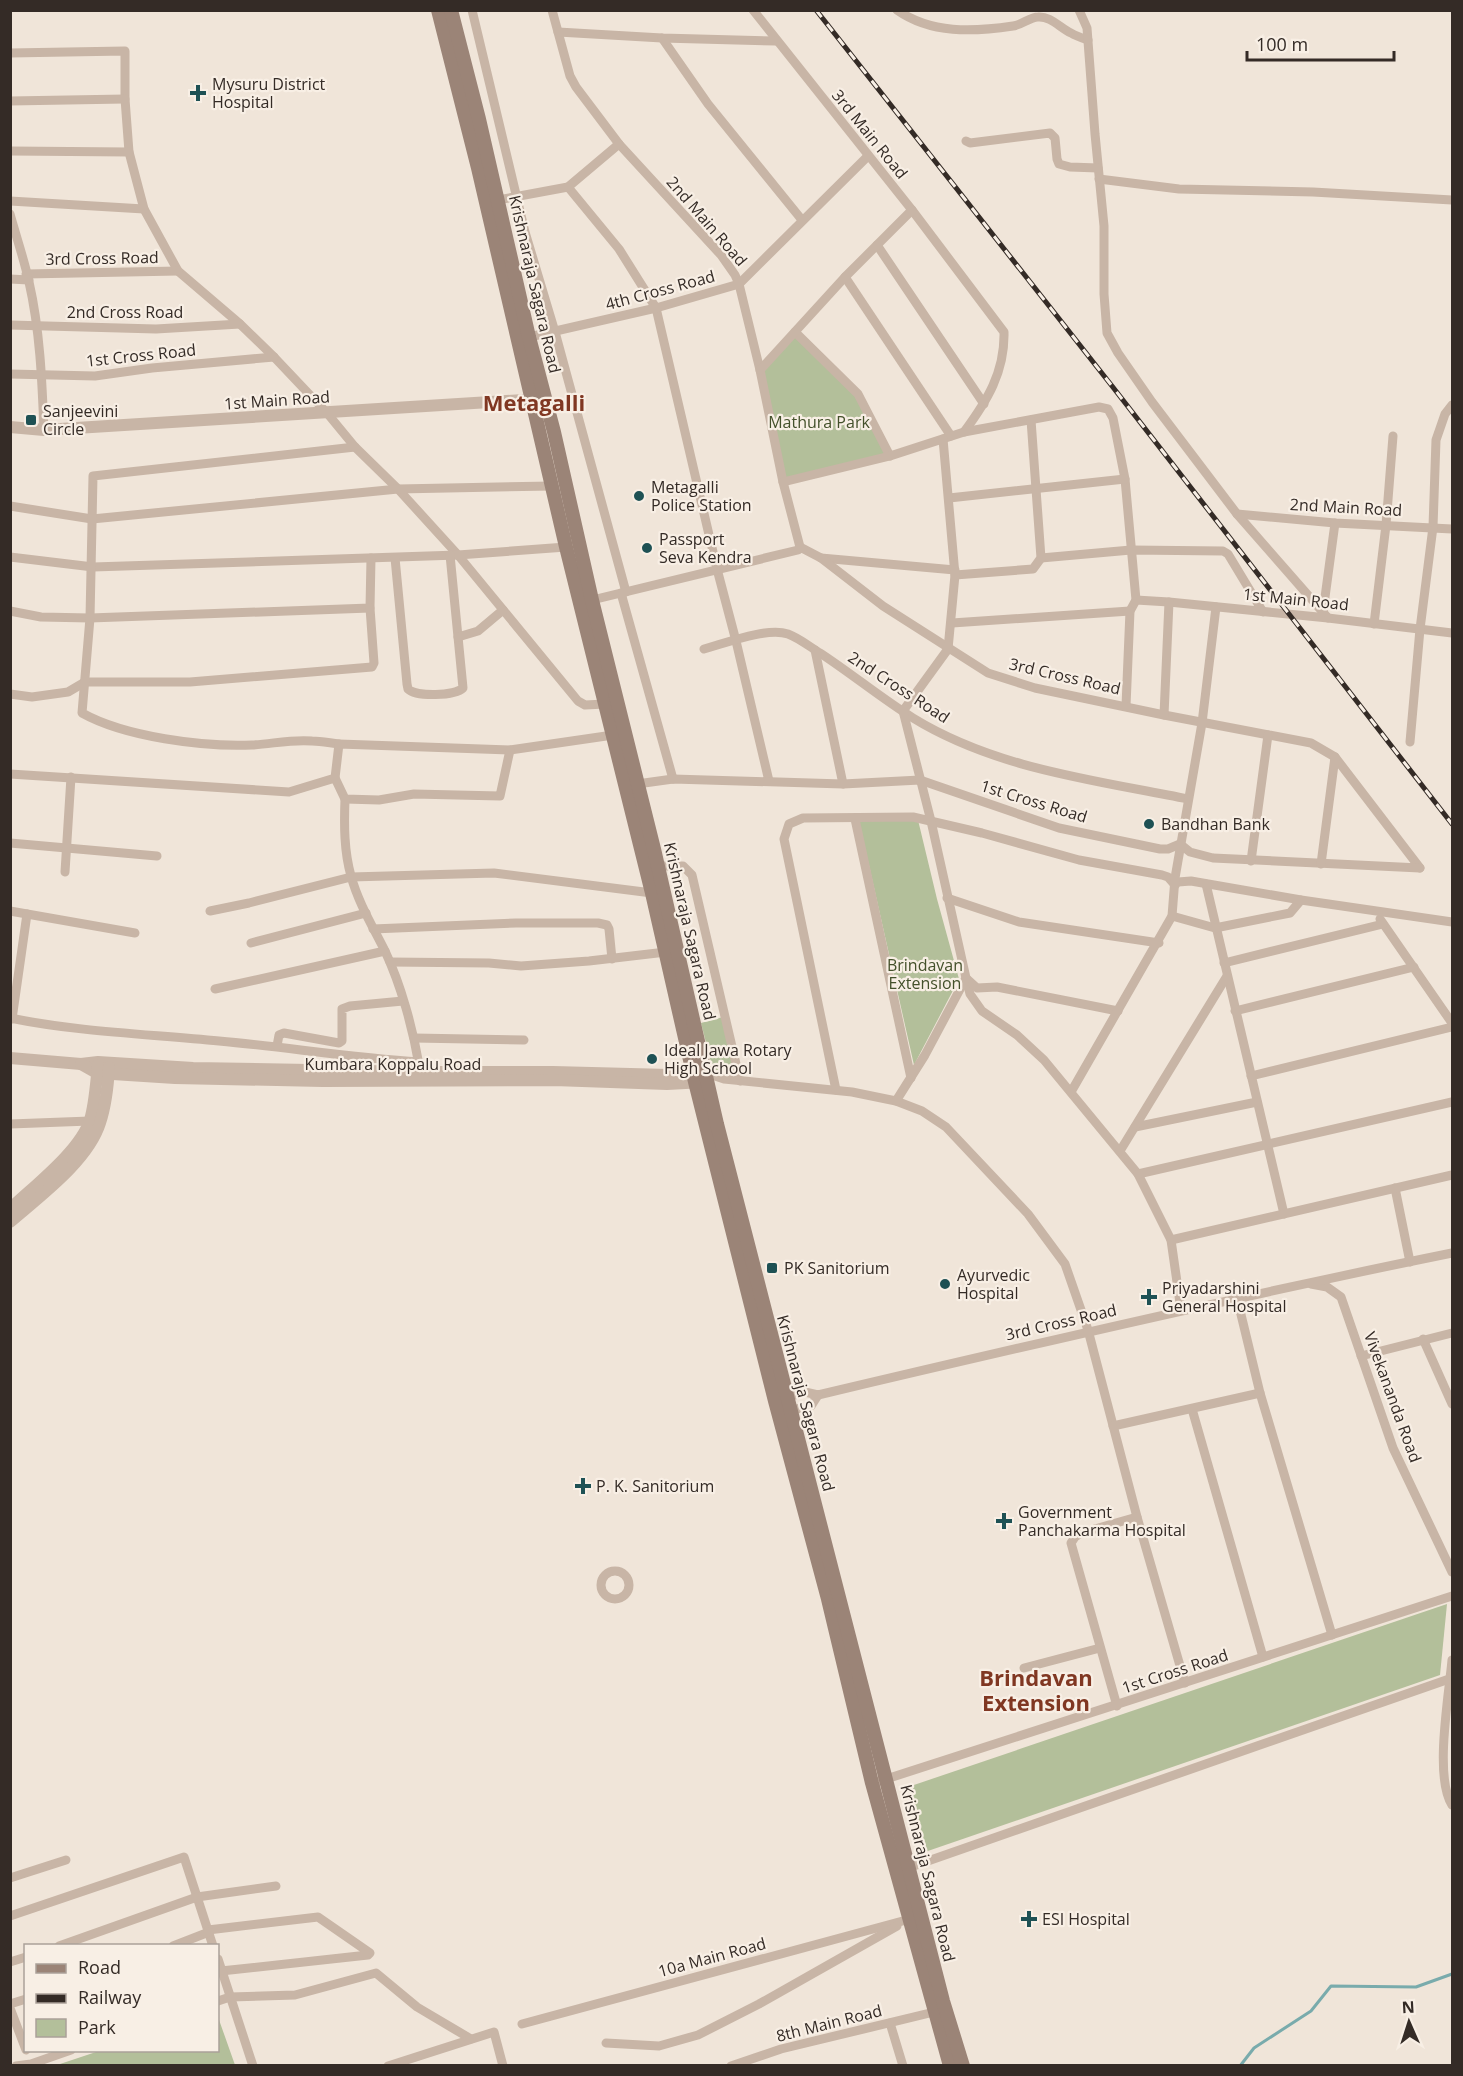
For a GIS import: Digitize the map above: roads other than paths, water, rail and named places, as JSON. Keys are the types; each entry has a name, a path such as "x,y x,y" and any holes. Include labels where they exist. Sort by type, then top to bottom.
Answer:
{"main road":[{"name":"Krishnaraja Sagara Road","path":"438,10 523,339 586,601 658,866 700,1078"},
{"name":"Krishnaraja Sagara Road","path":"451,10 498,200 523,339"},
{"name":"Krishnaraja Sagara Road","path":"538,399 552,486 566,548 586,601 605,704 666,952 783,1406 872,1783 903,1870 963,2065"},
{"name":"Krishnaraja Sagara Road","path":"783,1406 886,1779 910,1919 950,2066"}],"street":[{"path":"472,10 542,295 555,332 673,779"},
{"name":"2nd Main Road","path":"552,10 570,76 576,87 619,144 721,255 735,274 760,370 783,482 800,547"},
{"name":"3rd Main Road","path":"753,10 912,210 1004,332 1004,351 996,379 984,404 964,432"},
{"path":"897,10 921,24 949,30 1016,26 1037,16 1046,17 1069,33 1088,40"},
{"path":"1079,10 1087,27 1104,226 1104,294 1107,333 1152,402 1237,514 1325,615"},
{"path":"558,32 662,39 776,40"},
{"path":"662,39 708,104 802,220"},
{"path":"10,53 125,51 125,99 129,152 144,209 178,271 240,324 274,357 327,413 355,447 398,489 578,701 585,705 605,704"},
{"path":"10,101 125,99"},
{"path":"966,141 970,143 1050,133 1055,138 1059,164 1070,167 1098,168"},
{"path":"498,200 568,187 619,144"},
{"path":"10,151 129,152"},
{"name":"4th Cross Road","path":"523,339 656,308 739,284 868,156"},
{"path":"1099,179 1179,189 1312,192 1452,200"},
{"path":"568,187 619,249 656,308 769,781"},
{"path":"10,201 144,209"},
{"path":"760,370 845,277 912,210"},
{"path":"11,217 28,277 36,326 42,375 44,430"},
{"path":"877,245 984,404"},
{"name":"3rd Cross Road","path":"10,279 178,271"},
{"path":"845,277 947,437 955,573 948,649 903,711 970,994 982,1011 1017,1035 1044,1060 1138,1174 1171,1240 1181,1310"},
{"name":"2nd Cross Road","path":"10,325 156,329 240,324"},
{"path":"795,332 858,394 890,456"},
{"name":"1st Cross Road","path":"10,374 95,376 152,368 274,357"},
{"name":"1st Main Road","path":"10,427 44,430 538,399"},
{"path":"1410,742 1420,629 1433,526 1436,441 1444,414 1452,405"},
{"path":"783,482 890,456 964,432 1099,407 1108,409 1113,418 1125,479 1136,600 1130,611 1126,706"},
{"path":"820,558 955,573 1033,569 1041,558 1031,420"},
{"path":"1374,624 1386,525 1393,436"},
{"path":"355,447 93,476 93,567 82,713 100,723 140,733 196,742 250,745 310,740 339,744 510,750 613,735"},
{"path":"949,498 1125,479"},
{"path":"10,506 92,519 398,489 552,486"},
{"name":"2nd Main Road","path":"1237,514 1335,523 1452,528"},
{"path":"1325,615 1335,523"},
{"path":"586,601 798,550 800,547"},
{"name":"3rd Cross Road","path":"800,547 820,558 883,606 988,673 1026,685 1164,715 1311,742 1335,758 1420,868"},
{"path":"10,557 93,567 394,558 566,548"},
{"path":"1041,558 1131,550 1223,551 1228,554 1263,612"},
{"path":"394,558 408,689 412,693 454,693 463,688 454,555"},
{"path":"10,694 32,696 68,692 85,682 190,682 372,667 374,663 370,608 371,558"},
{"name":"1st Main Road","path":"1136,600 1263,612 1325,615 1374,624 1452,633"},
{"path":"1164,715 1169,602"},
{"path":"1071,1092 1159,943 1172,916 1180,846 1202,723 1216,607"},
{"path":"10,611 41,617 90,618 370,608"},
{"path":"458,637 478,631 503,610"},
{"path":"952,623 1130,611"},
{"name":"2nd Cross Road","path":"704,649 776,632 789,634 903,711 948,736 1026,766 1188,799"},
{"path":"815,650 843,784"},
{"path":"1251,861 1268,735"},
{"path":"27,914 15,958 11,1018 44,1025 115,1033 277,1046 374,1059 420,1071 414,1038 390,962 351,877 344,836 345,799 335,778 339,744"},
{"path":"345,799 380,800 414,794 500,796 510,750"},
{"path":"1321,864 1335,758"},
{"path":"10,774 289,792 335,778"},
{"path":"65,872 71,777"},
{"name":"1st Cross Road","path":"637,784 673,779 843,784 921,783 1059,828 1160,849 1180,846 1202,855 1251,861 1420,868"},
{"path":"836,1090 784,839 789,824 803,818 930,818 1079,860 1162,874 1175,881 1452,922"},
{"path":"855,819 911,1078"},
{"path":"10,843 157,856"},
{"path":"658,866 683,866 692,875 740,1081"},
{"path":"210,911 351,877 494,873 652,893"},
{"path":"1206,884 1284,1214"},
{"path":"947,898 1019,922 1159,943"},
{"path":"1172,916 1215,928 1290,913 1301,900"},
{"path":"10,911 135,933"},
{"path":"1251,1076 1452,1025 1376,911"},
{"path":"251,943 366,913"},
{"path":"373,929 598,922 607,925 609,929 612,959"},
{"path":"1224,963 1383,924"},
{"path":"215,989 385,951"},
{"path":"390,962 489,963 520,966 612,959 666,952"},
{"path":"1236,1011 1414,967"},
{"path":"1120,1151 1227,976"},
{"path":"896,1101 966,978"},
{"path":"966,978 977,988 997,987 1118,1011"},
{"path":"277,1046 279,1035 284,1033 339,1043 342,1041 342,1009 350,1006 403,1001"},
{"path":"414,1038 524,1040"},
{"name":"Kumbara Koppalu Road","path":"10,1058 103,1068 420,1071 554,1080 667,1084 700,1078"},
{"path":"10,1209 81,1139 90,1121 103,1068"},
{"path":"10,1222 77,1160 93,1139 105,1106 103,1068"},
{"path":"700,1078 836,1090 896,1101 922,1111 946,1127 1028,1214 1065,1264 1088,1330 1137,1517 1185,1683"},
{"path":"1135,1127 1257,1102"},
{"path":"1138,1174 1452,1102"},
{"path":"10,1124 90,1121"},
{"path":"1171,1240 1452,1175"},
{"path":"1395,1188 1410,1262"},
{"name":"3rd Cross Road","path":"783,1406 805,1392 818,1395 1088,1330 1452,1253"},
{"name":"Vivekananda Road","path":"1306,1283 1327,1287 1341,1297 1393,1448 1452,1572"},
{"path":"1237,1298 1260,1393 1332,1635"},
{"path":"1361,1356 1452,1333"},
{"path":"1423,1339 1452,1404"},
{"path":"1113,1426 1260,1393"},
{"name":"3rd Cross Road","path":"783,1406 811,1406 818,1395"},
{"path":"1192,1409 1263,1658"},
{"path":"1117,1706 1071,1543 1081,1533 1137,1517"},
{"name":"1st Cross Road","path":"872,1783 1117,1706 1452,1596"},
{"path":"1024,1668 1100,1648"},
{"path":"1451,1800 1443,1759 1449,1723 1452,1660"},
{"path":"903,1870 1452,1679"},
{"path":"10,1916 184,1857 212,1944"},
{"path":"10,1878 66,1860"},
{"path":"65,1944 197,1897 276,1886"},
{"path":"178,1944 209,1931 318,1917 370,1953 221,1971"},
{"path":"606,2043 660,2046 698,2035 759,2004 910,1919"},
{"name":"10a Main Road","path":"522,2024 910,1919"},
{"path":"219,1963 252,2066"},
{"path":"219,2001 230,1997 295,1995 376,1973 417,2007 471,2039"},
{"path":"24,2000 10,2006 24,2044"},
{"name":"8th Main Road","path":"731,2066 781,2049 934,2012"},
{"path":"890,2023 903,2066"},
{"path":"388,2066 494,2032 503,2066"},
{"path":"16,2066 31,2065 66,2052"}],"waterway":[{"path":"1240,2066 1254,2048 1311,2011 1331,1986 1416,1987 1452,1974"}],"railway":[{"path":"816,10 1452,824"}],"place":[{"name":"Mysuru District Hospital","path":"198,93"},
{"name":"Sanjeevini Circle","path":"31,420"},
{"name":"Metagalli Police Station","path":"639,496"},
{"name":"Passport Seva Kendra","path":"647,548"},
{"name":"Bandhan Bank","path":"1149,824"},
{"name":"Ideal Jawa Rotary High School","path":"652,1059"},
{"name":"PK Sanitorium","path":"772,1268"},
{"name":"Ayurvedic Hospital","path":"945,1284"},
{"name":"Priyadarshini General Hospital","path":"1149,1297"},
{"name":"P. K. Sanitorium","path":"583,1486"},
{"name":"Government Panchakarma Hospital","path":"1004,1521"},
{"name":"ESI Hospital","path":"1029,1919"}],"district":[{"name":"Metagalli","path":"534,402"},
{"name":"Brindavan Extension","path":"1036,1690"}],"park label":[{"name":"Mathura Park","path":"819,422"}]}
